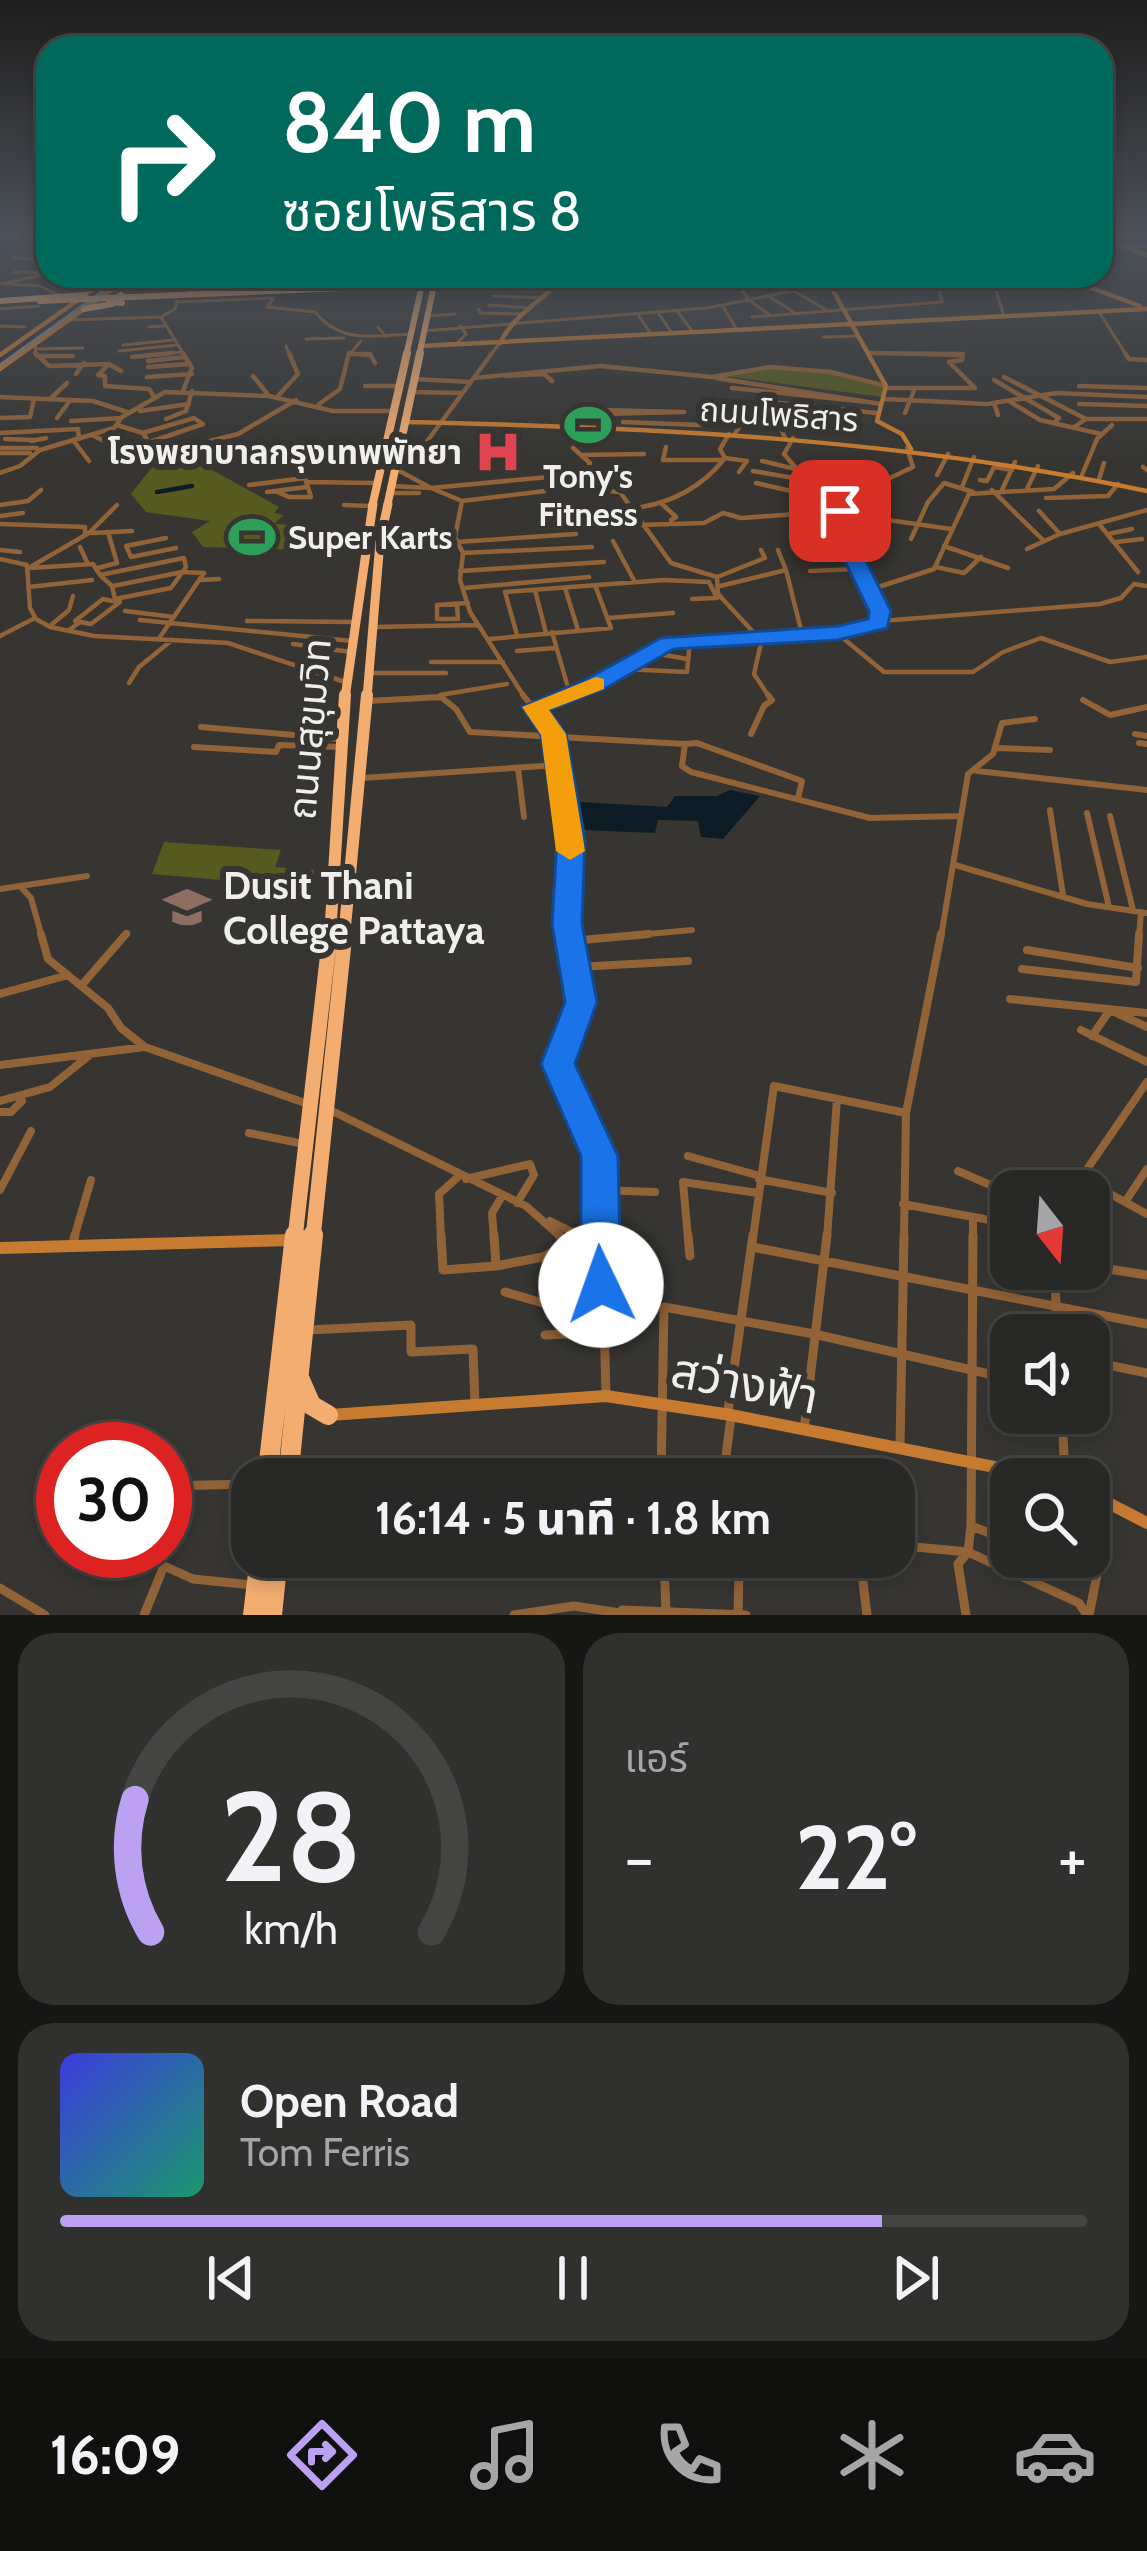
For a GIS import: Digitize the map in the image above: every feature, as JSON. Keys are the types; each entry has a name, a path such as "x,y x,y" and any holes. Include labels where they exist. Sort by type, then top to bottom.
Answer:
{"highway":[{"name":"ถนนสุขุมวิท","path":"273,1458 299,1379 304,1330 306,1144 318,1107 354,622 370,506 417,309"},
{"name":"ถนนสุขุมวิท","path":"287,1458 285,1418 318,1107 356,817 378,559 428,309"},
{"path":"415,318 427,315"},
{"path":"408,345 420,345"},
{"path":"401,375 413,377"},
{"path":"362,560 378,559"},
{"path":"337,817 356,817"},
{"path":"299,1379 311,1405 328,1415"},
{"path":"253,1615 258,1578"},
{"path":"272,1615 276,1578"}],"street":[{"path":"0,355 65,309"},
{"path":"0,370 83,309"},
{"path":"100,320 114,309"},
{"path":"69,320 163,322 175,309"},
{"path":"290,309 315,312 329,329 351,337 411,334"},
{"path":"495,309 520,314"},
{"path":"417,455 509,324 528,309"},
{"path":"423,331 665,309"},
{"path":"725,309 737,330"},
{"path":"763,309 771,316"},
{"path":"789,309 798,315"},
{"path":"827,309 831,312"},
{"path":"752,317 861,309"},
{"path":"944,309 949,319"},
{"path":"1002,309 1004,316"},
{"path":"420,345 1109,309"},
{"path":"420,345 1124,309"},
{"path":"677,311 691,330"},
{"path":"843,311 886,387 877,421 902,434 913,467 871,487"},
{"path":"427,315 452,312"},
{"path":"1099,312 1129,359 1147,360"},
{"path":"658,314 670,331"},
{"path":"813,314 822,326"},
{"path":"639,316 651,334"},
{"path":"163,322 192,374 183,391"},
{"path":"0,326 25,327"},
{"path":"456,344 466,334 460,326"},
{"path":"378,327 386,337"},
{"path":"823,337 857,336"},
{"path":"306,339 351,337"},
{"path":"318,405 340,389 349,354 364,339"},
{"path":"121,348 175,343"},
{"path":"36,346 83,348"},
{"path":"36,346 39,358 50,366 72,358 121,371"},
{"path":"278,397 298,374 286,346"},
{"path":"413,377 473,380 571,368 639,367 712,377 770,367 831,372 886,387 975,388 949,362 962,360 963,353 868,353"},
{"path":"349,354 370,354 375,363"},
{"path":"133,357 183,355"},
{"path":"183,355 148,364 189,364"},
{"path":"112,357 98,375 105,376 105,386 149,389 155,396"},
{"path":"76,374 84,363"},
{"path":"500,375 571,368"},
{"path":"147,377 192,374"},
{"path":"544,374 551,380 566,378"},
{"path":"253,376 269,396"},
{"path":"1004,377 1086,419 1147,419"},
{"path":"714,378 739,381 732,388 868,402 937,401 970,406 1042,395 1147,397"},
{"path":"994,380 1060,419 1053,423"},
{"path":"49,400 67,383"},
{"path":"1084,394 1079,386 1146,385"},
{"path":"365,386 399,386"},
{"path":"905,412 915,388"},
{"path":"937,401 943,389"},
{"path":"0,473 37,452 119,422 155,396 183,391 278,397 333,411 393,411"},
{"path":"166,418 185,411 192,391"},
{"path":"410,392 461,393"},
{"path":"0,398 93,401 134,412 189,404"},
{"path":"0,418 30,417 34,399"},
{"path":"92,435 118,448 198,444 238,434 297,400"},
{"path":"1009,401 1053,423 1101,434"},
{"path":"58,418 69,402"},
{"path":"994,403 998,415"},
{"path":"754,424 768,404 876,413"},
{"path":"1078,404 1147,406"},
{"path":"598,411 684,412 598,411"},
{"path":"596,427 598,411"},
{"path":"692,424 698,416"},
{"path":"142,433 194,418 203,424 190,437"},
{"path":"1074,428 1086,419"},
{"path":"71,421 119,422 142,433 149,445 196,457"},
{"name":"ถนนโพธิสาร","path":"404,422 676,427 784,437 1038,466 1147,491"},
{"path":"623,422 700,425"},
{"path":"723,459 720,449 742,422 781,429 784,437"},
{"path":"1082,475 1101,434 1112,425"},
{"path":"3,436 76,428 76,440 89,461"},
{"path":"139,463 149,445 199,428"},
{"path":"3,436 46,438"},
{"path":"794,438 784,452 815,489 836,499 841,529 865,586 872,589 936,567 973,492"},
{"path":"0,450 33,440"},
{"path":"22,446 37,452"},
{"path":"301,452 384,446"},
{"path":"666,447 663,460 747,460 739,472"},
{"path":"573,448 590,464 582,487"},
{"path":"0,450 37,452"},
{"path":"580,455 644,454"},
{"path":"937,475 948,454"},
{"path":"962,488 974,457"},
{"path":"584,520 662,503 706,482 723,459"},
{"path":"762,460 795,469"},
{"path":"1099,479 1104,463"},
{"path":"980,480 987,481 994,467 1014,466"},
{"path":"1002,490 1014,466"},
{"path":"1028,490 1038,466"},
{"path":"394,468 462,501 582,487 620,492 671,563 685,570 717,577 765,558 761,550"},
{"path":"753,471 806,479"},
{"path":"389,490 581,473"},
{"path":"911,539 940,486 973,492 1054,489 1073,473"},
{"path":"991,475 1007,477"},
{"path":"249,485 305,478 309,499 275,491"},
{"path":"267,492 307,484 375,483"},
{"path":"756,483 804,494 815,489"},
{"path":"1046,498 1108,496 1118,484"},
{"path":"0,505 30,501 41,490"},
{"path":"389,490 418,494"},
{"path":"992,490 1043,541"},
{"path":"462,501 454,530 463,553 460,571 468,604 512,681 554,734 560,765 571,840 565,898 581,1002 558,1064 600,1156 606,1396"},
{"path":"644,508 655,521 675,519 662,503"},
{"path":"28,568 84,536 117,505"},
{"path":"344,505 370,506"},
{"path":"558,511 588,510"},
{"path":"457,542 566,537 575,534 568,511"},
{"path":"640,525 699,524 723,512 741,518 840,511"},
{"path":"1039,511 1060,534"},
{"path":"0,520 23,513"},
{"path":"1028,549 1060,534 1144,514"},
{"path":"0,520 85,527 84,536"},
{"path":"888,520 951,529"},
{"path":"1098,523 1138,572"},
{"path":"558,525 572,524"},
{"path":"1108,534 1132,529"},
{"path":"98,571 117,563 108,532"},
{"path":"92,533 132,532"},
{"path":"166,538 126,546 131,557 176,548"},
{"path":"646,538 678,577"},
{"path":"1115,542 1142,539"},
{"path":"613,541 635,582"},
{"path":"943,545 1008,568"},
{"path":"80,547 88,564 112,586 115,599 170,588 182,572 184,559 98,571"},
{"path":"463,553 592,547"},
{"path":"0,550 20,552"},
{"path":"778,550 802,634"},
{"path":"113,554 128,552"},
{"path":"153,553 159,564"},
{"path":"936,567 964,573 981,557"},
{"path":"1130,559 1147,558"},
{"path":"0,559 28,568 88,564"},
{"path":"460,571 604,562"},
{"path":"28,568 28,605 34,618 50,625 106,639 175,637 242,646 347,683"},
{"path":"811,571 858,569"},
{"path":"678,577 685,570"},
{"path":"717,587 786,570"},
{"path":"112,586 182,572 204,573 160,637"},
{"path":"1138,572 1147,573"},
{"path":"534,707 669,643 838,633 881,622 1100,604 1121,598 1138,572"},
{"path":"464,588 590,577"},
{"path":"517,635 505,592 678,577 709,582 717,598 692,599"},
{"path":"717,577 718,594 760,635"},
{"path":"200,580 219,579"},
{"path":"29,587 92,580"},
{"path":"1134,584 1147,586"},
{"path":"490,639 611,628 595,585"},
{"path":"565,588 578,630"},
{"path":"872,589 881,622"},
{"path":"535,590 567,683"},
{"path":"50,625 69,610 74,596"},
{"path":"69,630 80,622 91,624 120,602 103,599 75,621 80,622"},
{"path":"458,604 468,604"},
{"path":"125,611 351,647"},
{"path":"608,618 673,613"},
{"path":"2,631 34,618"},
{"path":"140,620 171,620"},
{"path":"247,621 354,622"},
{"path":"371,627 478,625"},
{"path":"838,633 884,671 977,671 1003,652 1041,638 1110,662 1147,657"},
{"path":"751,734 764,706 772,700 754,674 760,635"},
{"path":"129,683 139,667 175,637"},
{"path":"622,669 687,672 690,641"},
{"path":"293,644 351,647"},
{"path":"517,651 556,648"},
{"path":"650,652 687,659"},
{"path":"431,662 503,662"},
{"path":"367,673 446,673"},
{"path":"364,702 507,685"},
{"path":"436,696 456,709 470,732 697,742 802,781 798,798"},
{"path":"1083,700 1109,715 1147,707"},
{"path":"977,772 997,748 1002,724 1035,719"},
{"path":"200,727 342,743"},
{"path":"194,747 276,752 279,745 342,743"},
{"path":"685,744 682,766 691,772 870,818 960,816"},
{"path":"997,748 1050,750"},
{"path":"359,778 560,765"},
{"path":"518,768 524,817"},
{"path":"900,1450 898,1354 906,1113 968,774 1147,790"},
{"path":"1050,810 1063,896"},
{"path":"1088,813 1108,907"},
{"path":"1022,969 1136,982 1140,911 1110,816"},
{"path":"955,865 1063,896 1140,911"},
{"path":"0,889 87,876"},
{"path":"20,886 31,898 48,958 145,1047"},
{"path":"569,941 692,930"},
{"path":"81,986 127,933"},
{"path":"1027,950 1138,968"},
{"path":"1044,953 1045,971"},
{"path":"575,967 688,961"},
{"path":"0,994 68,975"},
{"path":"1010,999 1147,1013"},
{"path":"1110,1010 1147,1028"},
{"path":"1092,1036 1110,1010"},
{"path":"1081,1030 1147,1062"},
{"path":"0,1065 145,1047 318,1107 567,1226 599,1248"},
{"path":"0,1112 11,1112 22,1100 72,1074 94,1051"},
{"path":"1147,1082 1081,1178 1147,1214"},
{"path":"724,1458 774,1086 906,1113"},
{"path":"804,1430 832,1193 837,1099"},
{"path":"0,1101 22,1100"},
{"path":"0,1190 31,1131"},
{"path":"249,1133 306,1144"},
{"path":"688,1156 832,1193"},
{"path":"517,1203 534,1175 530,1164 462,1178 439,1194 443,1270 496,1267 543,1257 568,1244"},
{"path":"1126,1202 1147,1169"},
{"path":"958,1171 990,1185"},
{"path":"72,1246 92,1180"},
{"path":"689,1256 682,1182 758,1193"},
{"path":"599,1190 656,1192"},
{"path":"496,1267 492,1213 502,1196"},
{"path":"903,1204 990,1219"},
{"path":"966,1615 958,1564 968,1552 971,1526 973,1216"},
{"path":"547,1220 601,1285"},
{"path":"0,1248 304,1239"},
{"path":"752,1247 1147,1324"},
{"path":"1110,1269 1147,1275"},
{"path":"1055,1290 1056,1314"},
{"path":"505,1292 543,1303 602,1301"},
{"path":"661,1458 664,1307 814,1334 990,1375"},
{"path":"304,1330 411,1325 411,1352 473,1349 475,1404"},
{"path":"545,1335 604,1332"},
{"path":"1110,1365 1147,1373"},
{"name":"สว่างฟ้า","path":"285,1418 606,1396 729,1415 990,1468"},
{"path":"192,1485 231,1484"},
{"path":"1110,1504 1147,1522"},
{"path":"971,1526 990,1533"},
{"path":"915,1548 968,1552 1079,1603 1088,1615"},
{"path":"144,1615 164,1567 193,1579 257,1585"},
{"path":"665,1578 666,1613"},
{"path":"514,1615 574,1606 742,1615 739,1578"},
{"path":"862,1578 867,1615"},
{"path":"1088,1615 1096,1578"},
{"path":"0,1588 45,1615"}],"shaded area":[{"path":"771,369 831,374 884,387 882,397 724,376"},
{"path":"168,461 207,467 279,507 274,513 284,515 274,524 314,526 302,550 203,547 192,532 210,521 146,512 131,494 152,467"},
{"path":"164,842 281,850 275,867 314,870 312,888 152,874"}],"water":[{"path":"730,790 760,796 723,839 701,837 698,821 658,820 655,833 584,830 580,802 667,807 675,796 717,796"}],"waterway":[{"path":"157,492 192,486"}],"railway":[{"path":"0,365 78,309"}],"slow traffic":[{"path":"570,851 554,734 534,707 596,684"}],"place":[{"name":"Tony's Fitness","path":"588,425"},
{"name":"โรงพยาบาลกรุงเทพพัทยา","path":"498,452"},
{"name":"Super Karts","path":"252,537"},
{"name":"Dusit Thani College Pattaya","path":"187,907"}],"route":[{"path":"601,1285 600,1156 558,1064 581,1002 565,898 571,840 554,734 534,707 595,684 669,643 838,633 879,624 880,611 845,541 840,511"}]}
